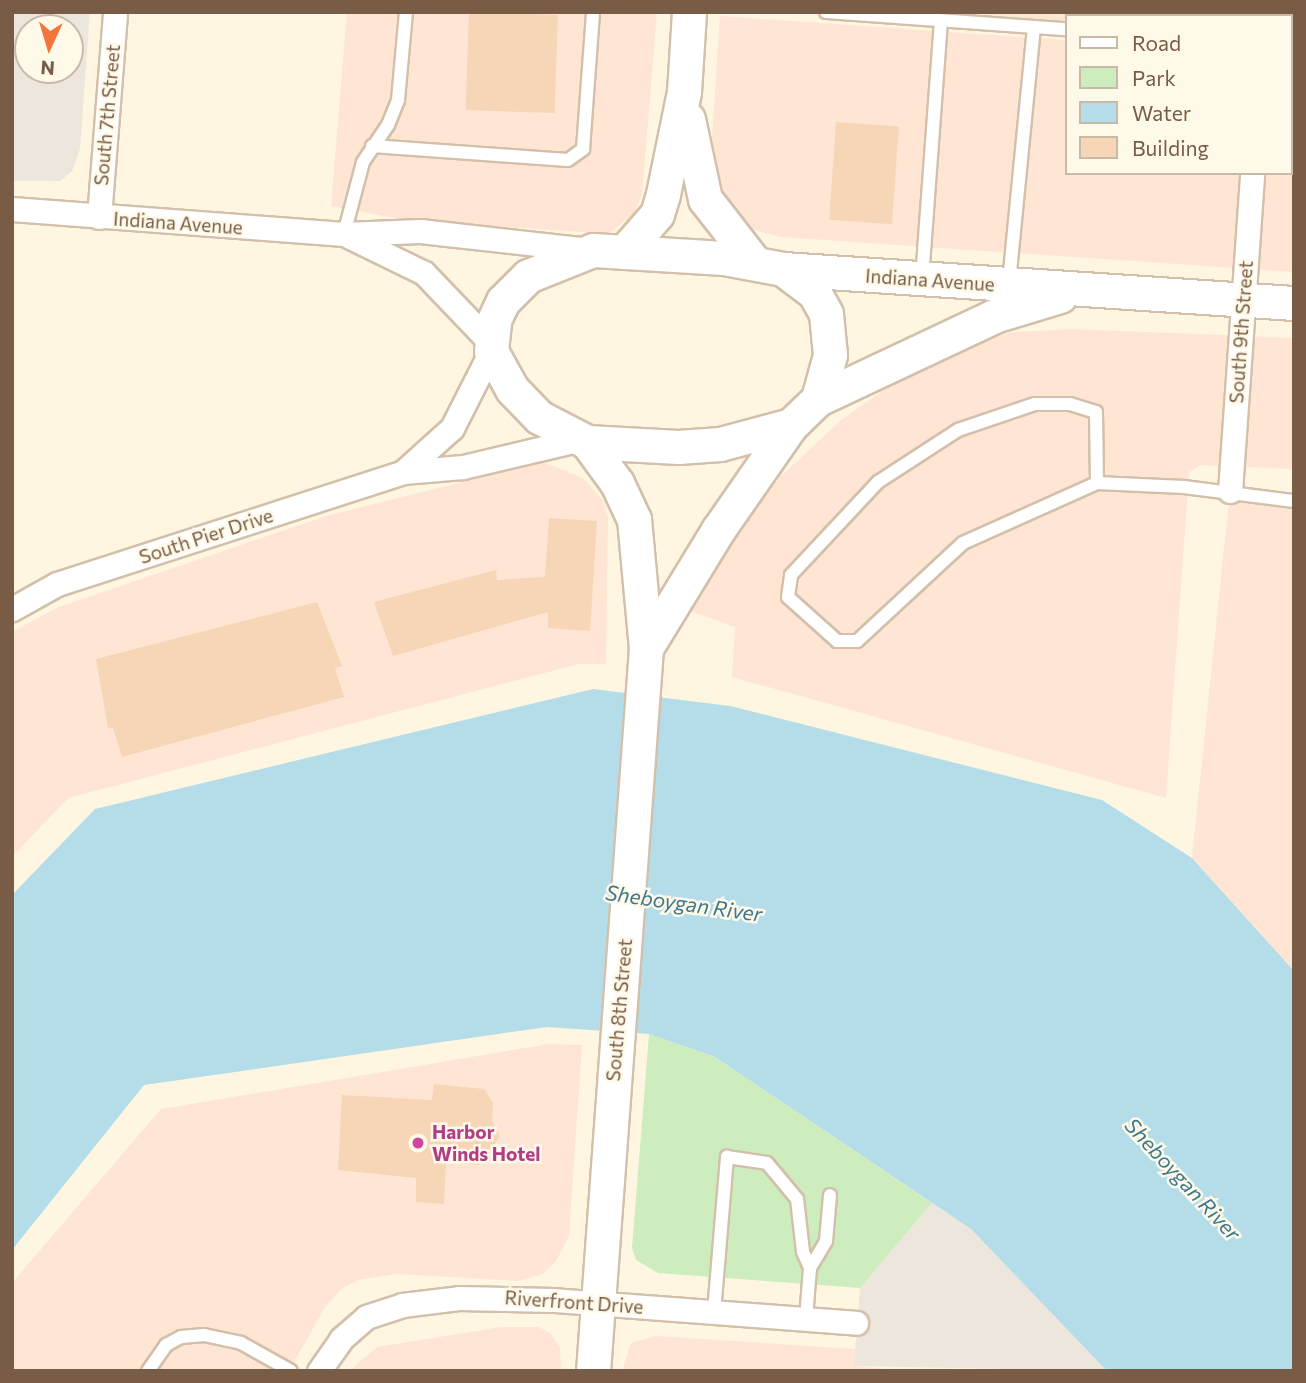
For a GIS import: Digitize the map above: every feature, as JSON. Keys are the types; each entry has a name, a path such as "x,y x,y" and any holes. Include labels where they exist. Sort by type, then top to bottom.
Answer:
{"main road":[{"path":"689,12 684,92 657,214 608,251 546,266 521,282 497,311 491,347 512,389 539,417 584,441 720,444 791,425"},
{"path":"684,92 705,199 769,266 814,292 826,314 830,355 818,399"},
{"name":"Indiana Avenue","path":"608,251 1009,286 1294,303"},
{"name":"Indiana Avenue","path":"818,399 994,316 1076,291"},
{"name":"South 8th Street","path":"646,648 791,425 818,399"},
{"name":"South 8th Street","path":"584,441 617,483 634,519 646,648 593,1371"}],"street":[{"name":"South 7th Street","path":"99,217 116,12"},
{"name":"South 9th Street","path":"1230,491 1252,175"},
{"name":"Indiana Avenue","path":"12,209 344,234 420,231 608,251"},
{"name":"Indiana Avenue","path":"344,234 424,273 491,347"},
{"name":"South Pier Drive","path":"404,472 452,428 491,347"},
{"name":"South Pier Drive","path":"12,609 57,584 404,472 463,467 584,441"},
{"name":"Riverfront Drive","path":"319,1371 352,1328 391,1308 473,1297 597,1303 856,1323"}],"lane":[{"path":"344,234 360,170 372,146 388,125 398,100 406,12"},
{"path":"372,146 568,160 583,149 593,12"},
{"path":"826,12 1064,29"},
{"path":"922,279 941,21"},
{"path":"1009,286 1034,27"},
{"path":"1097,483 1096,412 1070,404 1035,404 958,430 878,482 791,575 788,597 837,641 857,641 963,543 1097,483 1230,491 1294,500"},
{"path":"714,1312 727,1157 767,1163 794,1194 810,1268 806,1319"},
{"path":"810,1268 826,1241 830,1195"},
{"path":"148,1371 166,1345 181,1338 204,1335 241,1343 291,1371"}],"shaded area":[{"path":"12,12 90,12 80,149 72,171 60,181 12,181"},
{"path":"347,12 657,12 642,195 633,215 610,232 598,233 410,221 331,206"},
{"path":"936,12 1294,12 1294,38 1292,14 1064,14 1064,22"},
{"path":"720,16 1064,40 1064,175 1292,175 1294,55 1294,272 781,237 747,228 721,199 710,166"},
{"path":"1072,329 1294,338 1294,469 1200,465 1189,472 1166,798 732,677 735,627 690,611 723,553 781,476 840,421 905,375 982,340 1015,332"},
{"path":"543,462 583,478 603,501 608,517 606,664 579,664 68,798 12,857 12,632 56,608 326,516"},
{"path":"1230,491 1294,497 1294,971 1192,858"},
{"path":"549,1044 582,1045 569,1236 556,1261 543,1274 518,1281 396,1274 358,1280 340,1290 324,1309 289,1371 12,1371 12,1283 161,1109"},
{"path":"932,1203 971,1229 1107,1371 854,1366 860,1288"},
{"path":"501,1327 539,1327 550,1333 560,1347 561,1371 349,1371 377,1347"},
{"path":"655,1336 855,1349 854,1366 910,1371 622,1371 631,1343"}],"green space":[{"path":"649,1034 715,1057 932,1203 860,1288 658,1273 636,1260 632,1248"}],"water":[{"name":"Sheboygan River","path":"593,689 730,706 1102,800 1192,858 1294,971 1294,1371 1107,1371 971,1229 715,1057 649,1034 547,1027 144,1085 12,1250 12,895 95,809"}],"building":[{"path":"469,12 558,15 555,113 466,110"},
{"path":"836,122 899,126 892,224 829,220"},
{"path":"549,518 597,521 590,631 548,628 548,612 393,656 374,602 496,570 497,580 545,577"},
{"path":"317,602 342,666 335,668 344,697 122,757 113,728 108,728 96,659"},
{"name":"Harbor Winds Hotel","path":"434,1084 484,1089 493,1103 492,1121 500,1136 492,1149 485,1150 479,1165 446,1162 444,1204 416,1202 416,1178 338,1170 342,1095 432,1100"}],"place":[{"name":"Harbor Winds Hotel","path":"418,1143"}]}
